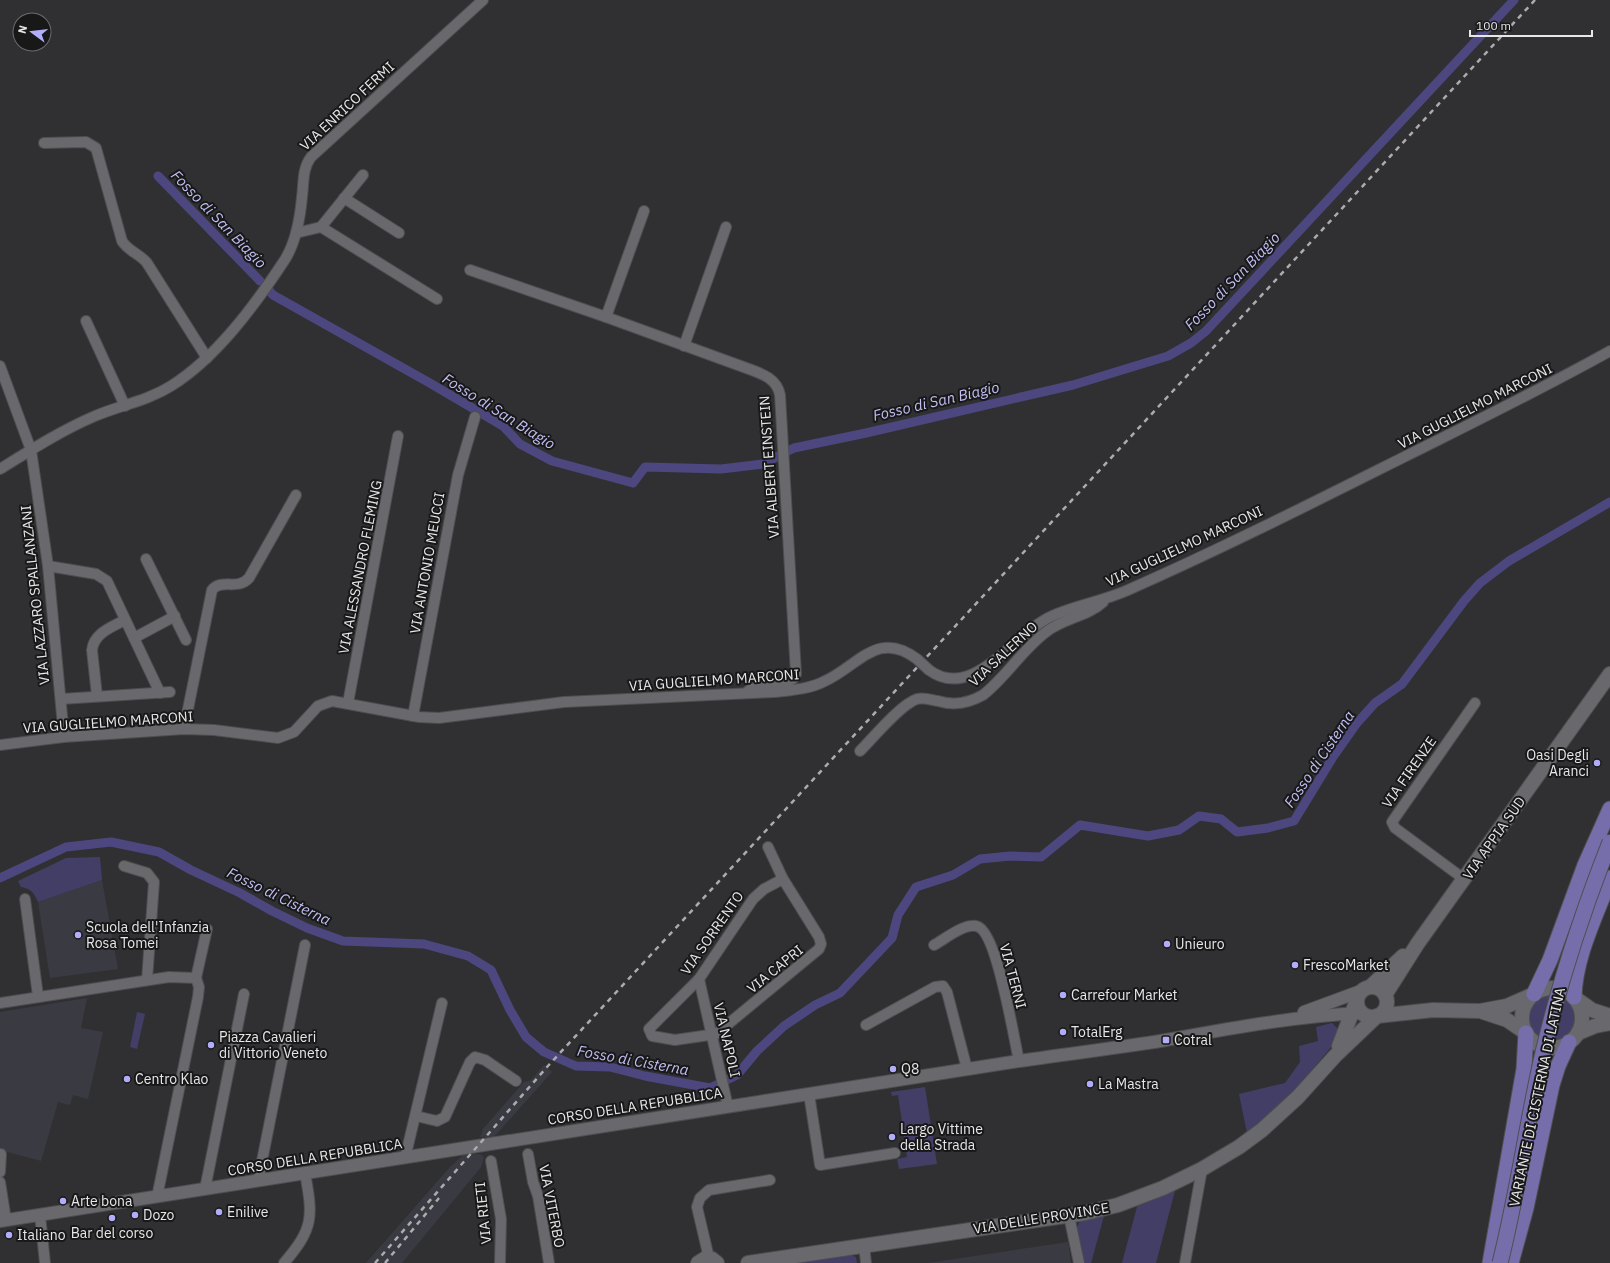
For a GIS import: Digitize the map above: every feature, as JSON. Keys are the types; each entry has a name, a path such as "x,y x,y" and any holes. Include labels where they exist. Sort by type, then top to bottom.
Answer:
{"main road":[{"name":"VIA APPIA SUD","path":"1386,998 1418,943 1610,674"},
{"path":"1490,1263 1524,1069 1526,1033 1522,1016 1524,1008 1534,994 1550,960 1580,879 1610,810"},
{"name":"VARIANTE DI CISTERNA DI LATINA","path":"1500,1263 1518,1187 1539,1072 1558,994 1575,940 1610,842"},
{"path":"1511,1263 1526,1208 1554,1080 1560,1061 1574,1037 1582,1018 1579,1004 1574,998 1576,981 1583,952 1610,878"},
{"name":"VIA APPIA SUD","path":"1363,993 1418,943"},
{"path":"1433,1010 1386,998 1379,989 1363,993 1357,1013 1367,1016 1377,1016 1433,1010 1480,1011 1507,1006 1548,988 1555,988 1562,989 1595,1011 1610,1016"},
{"path":"1377,1016 1384,1010 1386,998"},
{"path":"1480,1011 1507,1020 1526,1033 1538,1044 1554,1048 1595,1026 1610,1023"},
{"name":"VIA DELLE PROVINCE","path":"1334,1056 1357,1013"},
{"name":"VIA DELLE PROVINCE","path":"748,1263 1069,1216 1096,1211 1163,1188 1202,1169 1249,1140 1306,1090 1334,1056 1377,1016"}],"street":[{"name":"VIA ENRICO FERMI","path":"0,469 31,450 94,416 147,398 170,387 207,358 230,334 282,263 291,248 296,233 302,204 304,171 311,157 482,0"},
{"path":"44,143 86,142 96,148 122,241 128,248 141,256 147,263 207,358"},
{"path":"296,233 320,227 363,175"},
{"path":"344,198 399,233"},
{"path":"606,316 644,211"},
{"path":"320,227 438,299"},
{"path":"684,346 726,227"},
{"name":"VIA ALBERT EINSTEIN","path":"470,270 606,316 762,374 775,383 780,393 796,674 795,678 790,682 761,686 745,694"},
{"path":"86,321 125,406"},
{"name":"VIA GUGLIELMO MARCONI","path":"0,745 64,737 184,729 214,730 278,738 289,735 297,730 316,708 324,703 332,701 413,716 439,718 564,702 785,691 819,684 838,675 866,654 882,648 898,648 917,659 929,670 939,676 948,679 962,679 983,670 1041,622 1058,613 1128,590 1331,494 1559,379 1610,350"},
{"name":"VIA LAZZARO SPALLANZANI","path":"0,366 31,450 48,566 64,737"},
{"name":"VIA ANTONIO MEUCCI","path":"413,716 458,475 475,417"},
{"name":"VIA ALESSANDRO FLEMING","path":"348,704 398,436"},
{"path":"184,729 212,590 220,585 241,584 249,578 296,495"},
{"path":"146,559 186,640"},
{"path":"48,566 103,577 108,583 134,638 165,692 61,699"},
{"name":"VIA SALERNO","path":"860,751 912,702 923,698 959,704 971,701 983,695 1044,633 1059,624 1093,609 1107,597"},
{"path":"134,638 175,616"},
{"path":"97,696 92,650 94,642 100,635 126,620"},
{"name":"VIA FIRENZE","path":"1464,879 1396,829 1392,822 1475,702"},
{"name":"VIA CAPRI","path":"712,1036 722,1030 819,949 821,944 819,938 783,879 768,847"},
{"path":"124,866 147,873 154,882 147,980"},
{"name":"VIA SORRENTO","path":"712,1036 675,1040 656,1038 649,1032 649,1029 700,979 753,899 764,889 783,879"},
{"path":"25,899 38,996"},
{"name":"VIA TERNI","path":"934,945 968,927 975,926 983,931 995,955 1002,980 1019,1061"},
{"path":"156,1197 198,997 199,988 196,978 207,929"},
{"path":"258,1181 305,945"},
{"path":"0,1003 38,996 178,976 196,978"},
{"name":"VIA NAPOLI","path":"700,979 728,1107"},
{"path":"866,1024 935,987 943,986 946,990 967,1069"},
{"name":"CORSO DELLA REPUBBLICA","path":"1275,1021 1363,993"},
{"path":"204,1189 244,994"},
{"path":"405,1158 442,1003"},
{"name":"CORSO DELLA REPUBBLICA","path":"3,1221 967,1069 1103,1050 1275,1021 1322,1015 1357,1013"},
{"path":"1322,1015 1336,1021 1346,1033"},
{"path":"416,1116 435,1121 444,1119 470,1062 475,1057 485,1060 516,1081"},
{"path":"809,1094 820,1165 895,1153"},
{"path":"0,1172 2,1154"},
{"name":"VIA VITERBO","path":"528,1154 533,1182 538,1196 549,1263"},
{"name":"VIA RIETI","path":"491,1161 501,1219 502,1246 500,1263"},
{"path":"1185,1263 1202,1169"},
{"path":"284,1263 302,1240 309,1222 311,1208 305,1173"},
{"path":"708,1261 697,1207 702,1195 709,1190 770,1180"},
{"path":"0,1182 3,1221"},
{"path":"40,1215 45,1263"},
{"path":"1069,1216 1079,1263"},
{"path":"864,1245 866,1263"}],"shaded area":[{"path":"100,857 102,880 38,902 32,892 21,887 18,881 66,858"},
{"name":"Scuola dell'Infanzia Rosa Tomei","path":"102,880 118,969 50,978 38,902"},
{"path":"1552,993 1562,995 1570,1000 1575,1008 1577,1018 1575,1028 1570,1036 1562,1041 1552,1043 1542,1041 1534,1036 1529,1028 1527,1018 1529,1008 1534,1000 1542,995"},
{"path":"87,998 81,1028 103,1032 88,1099 73,1095 70,1105 58,1102 41,1161 0,1150 0,1012"},
{"path":"137,1012 145,1014 137,1049 130,1047"},
{"path":"1332,1023 1337,1028 1337,1040 1287,1100 1247,1133 1239,1094 1285,1083 1300,1062 1299,1046 1318,1041 1316,1027"},
{"path":"544,1065 552,1072 494,1137 480,1137 483,1129 524,1082 531,1080"},
{"path":"925,1087 937,1164 899,1169 897,1159 907,1157 898,1095 892,1096 891,1092"},
{"path":"480,1154 484,1157 481,1167 402,1263 366,1263 450,1167 463,1155"},
{"path":"1176,1187 1156,1263 1122,1263 1138,1203"},
{"path":"1104,1216 1091,1263 1083,1263 1077,1228 1080,1220"},
{"path":"1068,1242 1071,1263 928,1263"},
{"path":"848,1254 856,1257 857,1263 777,1263"}],"waterway":[{"name":"Fosso di San Biagio","path":"786,452 794,448 866,433 1073,385 1168,356 1191,343 1206,331 1514,0"},
{"name":"Fosso di San Biagio","path":"158,176 260,281"},
{"name":"Fosso di San Biagio","path":"266,287 273,295 503,426 520,444 552,461 633,483 645,467 721,469 763,464 778,456"},
{"name":"Fosso di Cisterna","path":"0,878 66,847 111,842 159,852 191,870 240,893 307,928 343,941 424,944 468,956 491,970 510,1010 526,1037 544,1052 576,1066 610,1067 645,1076 710,1088 737,1075 757,1051 784,1026 815,1005 840,993 892,938 898,915 916,887 953,875 980,859 1010,856 1041,857 1080,825 1148,836 1179,830 1199,816 1221,819 1237,832 1268,828 1294,821 1333,757 1357,723 1375,703 1402,684 1464,601 1480,583 1509,561 1610,502"}],"railway":[{"path":"375,1263 547,1067 1535,0"},
{"path":"385,1263 439,1198"}],"place":[{"name":"Oasi Degli Aranci","path":"1597,763"},
{"name":"Scuola dell'Infanzia Rosa Tomei","path":"78,935"},
{"name":"Unieuro","path":"1167,944"},
{"name":"FrescoMarket","path":"1295,965"},
{"name":"Carrefour Market","path":"1063,995"},
{"name":"TotalErg","path":"1063,1032"},
{"name":"Cotral","path":"1166,1040"},
{"name":"Piazza Cavalieri di Vittorio Veneto","path":"211,1045"},
{"name":"Q8","path":"893,1069"},
{"name":"Centro Klao","path":"127,1079"},
{"name":"La Mastra","path":"1090,1084"},
{"name":"Largo Vittime della Strada","path":"892,1137"},
{"name":"Arte bona","path":"63,1201"},
{"name":"Enilive","path":"219,1212"},
{"name":"Dozo","path":"135,1215"},
{"name":"Bar del corso","path":"112,1218"},
{"name":"Italiano","path":"9,1235"}]}
